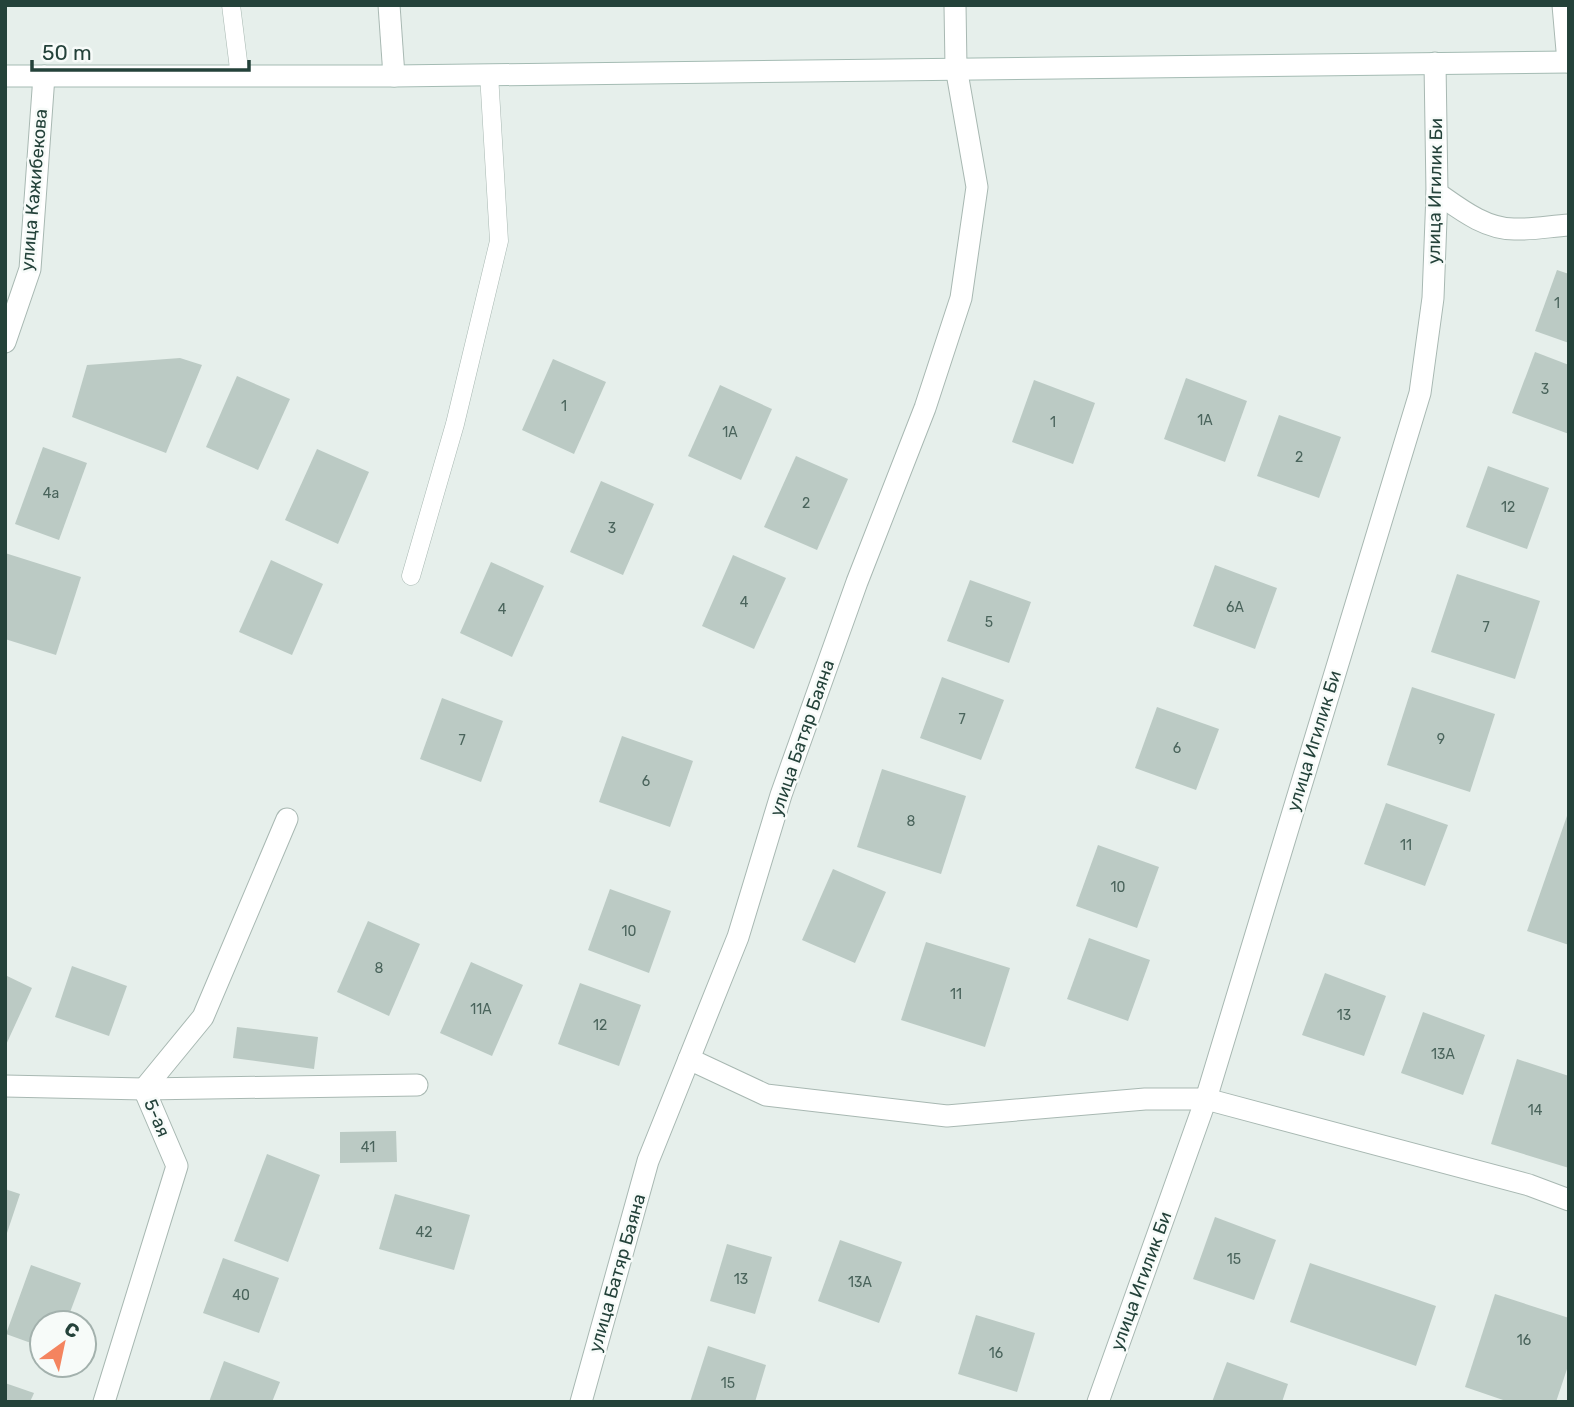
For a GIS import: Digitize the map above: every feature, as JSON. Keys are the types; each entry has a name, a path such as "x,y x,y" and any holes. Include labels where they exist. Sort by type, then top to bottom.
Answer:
{"street":[{"path":"389,5 394,75"},
{"name":"улица Батяр Баяна","path":"581,1402 648,1161 738,937 781,795 857,582 925,408 961,298 977,187 956,67 955,5"},
{"path":"5,76 240,77 1568,62 1563,5"},
{"name":"улица Игилик Би","path":"1098,1402 1206,1099 1420,393 1433,298 1437,192 1435,63"},
{"name":"улица Кажибекова","path":"5,342 30,269 44,76"},
{"path":"1437,192 1466,214 1490,225 1513,230 1569,225"},
{"name":"5-ая","path":"104,1402 177,1166 144,1089 203,1017 287,819"},
{"path":"689,1059 765,1095 947,1116 1146,1100 1206,1099 1529,1185 1569,1200"},
{"path":"5,1086 144,1089 417,1085"}],"lane":[{"path":"231,5 240,77"},
{"path":"411,576 455,424 499,241 489,74"}],"building":[{"path":"1557,270 1569,274 1569,343 1535,331"},
{"path":"1535,352 1569,365 1569,434 1512,413"},
{"path":"180,358 202,365 166,453 72,417 87,365"},
{"path":"553,359 606,382 574,454 522,430"},
{"path":"237,376 290,399 258,470 206,447"},
{"path":"1186,378 1247,401 1225,462 1164,439"},
{"path":"1034,380 1095,403 1073,464 1012,442"},
{"path":"720,385 772,409 741,480 688,456"},
{"path":"1279,415 1341,437 1319,498 1257,476"},
{"path":"43,447 87,463 59,540 15,524"},
{"path":"317,449 369,472 338,544 285,520"},
{"path":"796,456 848,479 817,550 764,527"},
{"path":"1488,466 1549,488 1527,549 1466,527"},
{"path":"601,481 654,504 623,575 570,552"},
{"path":"5,553 81,577 56,655 5,639"},
{"path":"733,555 786,578 754,649 702,626"},
{"path":"271,560 323,584 292,655 239,632"},
{"path":"491,562 544,586 512,657 460,633"},
{"path":"1215,565 1277,588 1255,649 1193,626"},
{"path":"1457,574 1540,601 1515,679 1431,652"},
{"path":"970,580 1031,602 1009,663 947,641"},
{"path":"942,677 1004,700 981,760 920,738"},
{"path":"1412,687 1495,714 1470,792 1387,765"},
{"path":"442,698 503,721 481,782 420,759"},
{"path":"1157,707 1219,729 1196,790 1135,768"},
{"path":"622,736 693,761 670,827 599,802"},
{"path":"882,769 966,796 941,874 857,847"},
{"path":"1386,803 1448,825 1425,886 1364,864"},
{"path":"1569,813 1569,945 1527,931"},
{"path":"1098,845 1159,867 1137,928 1076,906"},
{"path":"833,869 886,892 855,963 802,940"},
{"path":"610,889 671,911 649,973 588,950"},
{"path":"368,921 420,944 389,1016 337,992"},
{"path":"1089,938 1150,960 1128,1021 1067,999"},
{"path":"926,942 1010,968 985,1047 901,1020"},
{"path":"471,962 523,985 492,1056 440,1033"},
{"path":"72,966 127,986 109,1036 55,1017"},
{"path":"1325,973 1386,996 1364,1056 1302,1035"},
{"path":"5,975 32,988 5,1047"},
{"path":"580,983 641,1005 619,1066 558,1044"},
{"path":"1423,1012 1485,1035 1463,1095 1401,1073"},
{"path":"237,1027 318,1037 314,1069 233,1058"},
{"path":"1517,1059 1569,1076 1569,1168 1491,1144"},
{"path":"396,1131 397,1162 340,1163 340,1132"},
{"path":"267,1154 320,1175 288,1262 234,1241"},
{"path":"5,1189 20,1194 6,1236 5,1236"},
{"path":"395,1194 470,1215 454,1270 379,1249"},
{"path":"1215,1217 1276,1240 1254,1300 1193,1279"},
{"path":"840,1240 902,1262 879,1323 818,1301"},
{"path":"727,1244 772,1257 755,1314 710,1301"},
{"path":"223,1258 279,1278 259,1333 203,1313"},
{"path":"1310,1263 1436,1306 1416,1366 1290,1322"},
{"path":"31,1265 81,1283 71,1309 28,1309 28,1342 6,1334"},
{"path":"1495,1294 1569,1318 1569,1363 1556,1402 1509,1402 1465,1387"},
{"path":"976,1315 1035,1333 1017,1392 958,1374"},
{"path":"708,1346 766,1365 755,1402 690,1402"},
{"path":"224,1361 280,1382 272,1402 209,1402"},
{"path":"1227,1362 1288,1384 1282,1402 1212,1402"},
{"path":"5,1383 34,1393 30,1402 5,1402"}]}
